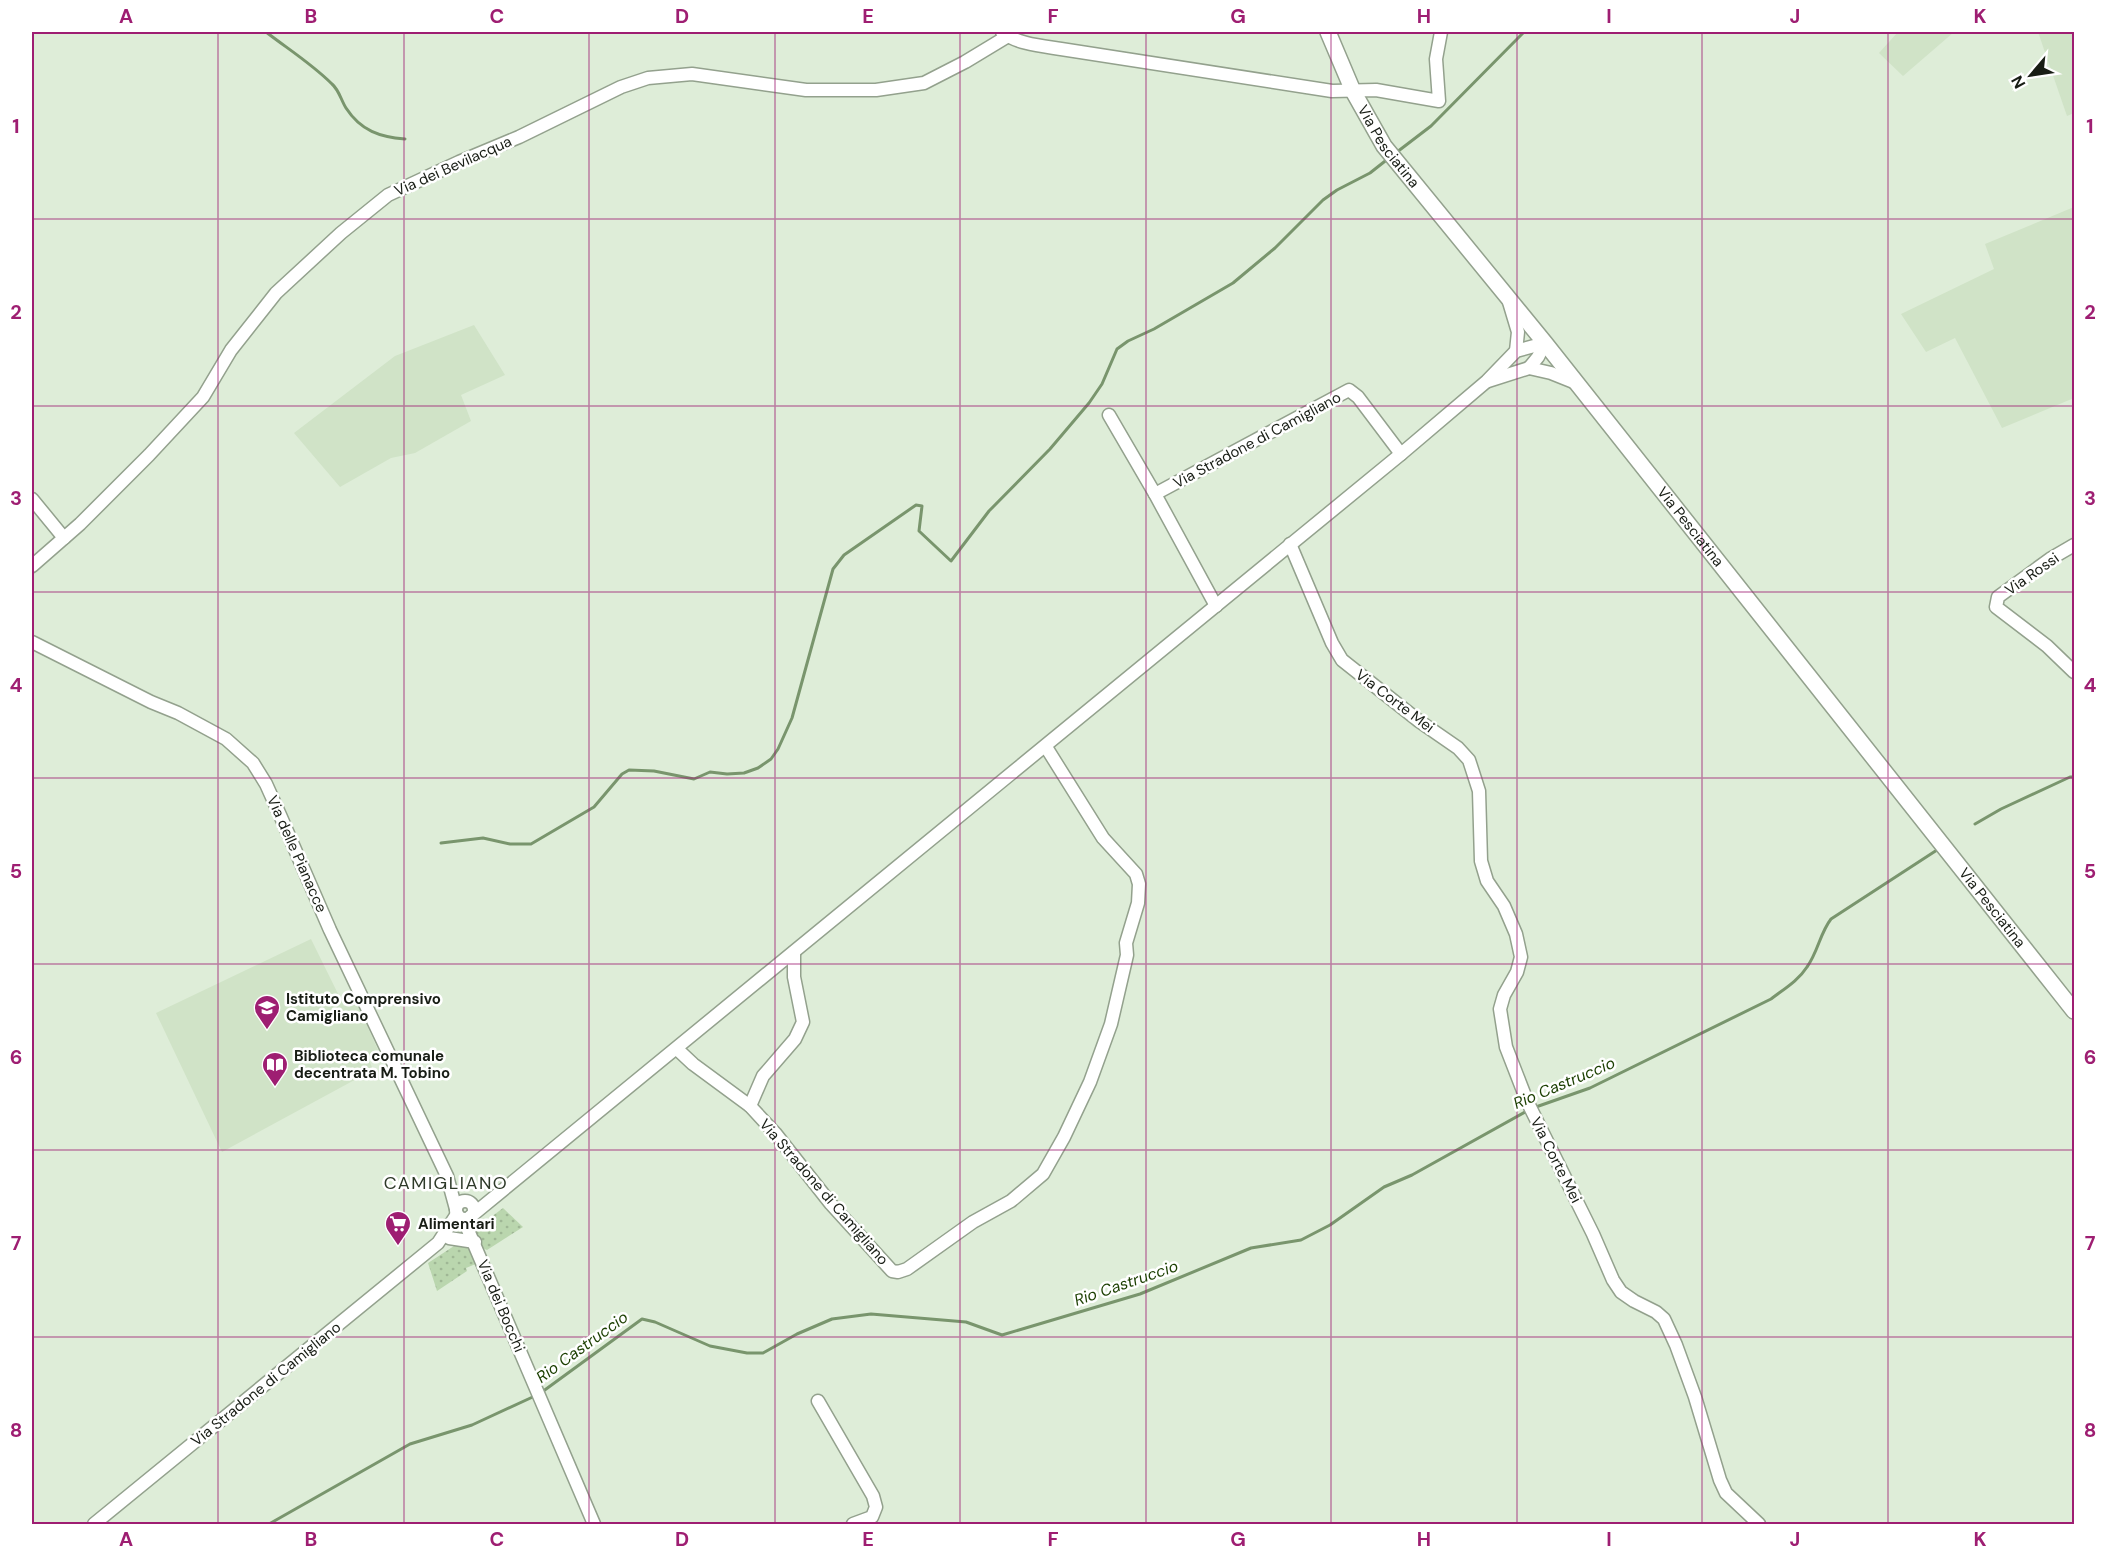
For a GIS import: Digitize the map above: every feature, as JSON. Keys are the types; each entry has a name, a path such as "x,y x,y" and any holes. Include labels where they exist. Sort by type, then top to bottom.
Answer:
{"main road":[{"name":"Via Pesciatina","path":"1328,32 1353,91 1373,129 1392,156 1545,343 2074,1011"}],"street":[{"path":"1005,34 1033,44 1061,49 1332,91 1376,90 1439,101 1436,59 1441,32"},
{"name":"Via dei Bevilacqua","path":"32,566 149,455 203,397 231,350 276,293 341,233 388,195 519,137 621,87 648,78 692,74 806,90 876,90 924,83 965,62 1005,34"},
{"path":"1508,299 1518,332 1516,351"},
{"path":"677,1049 1401,454 1487,381 1516,351 1545,343"},
{"path":"1487,381 1529,368 1545,343"},
{"path":"1529,368 1576,383"},
{"name":"Via Stradone di Camigliano","path":"1155,494 1349,390 1358,398 1401,454"},
{"name":"Via Stradone di Camigliano","path":"1109,415 1216,606"},
{"path":"32,499 64,538"},
{"name":"Via Corte Mei","path":"1290,544 1332,643 1342,660 1419,721 1458,748 1469,760 1474,770 1479,791 1481,861 1487,881 1504,906 1516,934 1521,957 1517,972 1504,995 1500,1009 1506,1047 1533,1115 1593,1233 1617,1286 1621,1292 1664,1319 1695,1397 1726,1493 1759,1524"},
{"name":"Via Rossi","path":"2074,545 2050,559 1998,597 1996,607 2047,646 2074,672"},
{"name":"Via delle Pianacce","path":"32,642 226,738 253,763 266,784 330,930 464,1212"},
{"name":"Via Stradone di Camigliano","path":"94,1524 443,1240 464,1212 480,1212 677,1049 693,1064 750,1106 775,1133 831,1204 892,1271 907,1269 973,1222 1011,1201 1043,1174 1064,1137 1090,1082 1111,1024 1127,955 1125,943 1138,903 1139,884 1136,874 1103,838 1046,747"},
{"name":"Via Stradone di Camigliano","path":"750,1106 763,1076 795,1039 803,1022 794,977 794,952"},
{"name":"Via dei Bocchi","path":"464,1212 468,1230 594,1524"},
{"path":"443,1240 475,1242"},
{"path":"818,1401 873,1496 876,1507 872,1517 853,1524"}],"shaded area":[{"path":"1898,32 1954,32 1903,76 1879,53"},
{"path":"2038,32 2074,32 2074,113 2067,116"},
{"path":"2074,207 2074,398 2002,428 1955,338 1926,352 1901,314 1994,269 1985,244"},
{"path":"474,325 505,375 461,395 471,421 415,453 391,458 340,487 294,433 395,356"},
{"name":"Istituto Comprensivo Camigliano","path":"311,939 344,1006 356,1001 378,1050 367,1055 373,1070 222,1152 156,1013"},
{"path":"503,1208 523,1227 487,1250 482,1248 474,1230"},
{"path":"462,1244 473,1253 478,1263 466,1268 467,1271 437,1291 428,1263 454,1246"}],"waterway":[{"path":"266,32 332,84 346,108 358,122 387,137 405,139"},
{"path":"1397,152 1431,126 1524,32"},
{"path":"441,843 483,838 510,844 531,844 594,807 622,774 629,770 654,771 694,779 710,772 744,773 758,768 771,759 792,718 833,569 844,555 916,505 922,506 919,531 951,561 989,511 1050,449 1089,403 1102,384 1117,349 1233,283 1275,248 1323,200 1370,173 1389,158"},
{"name":"Rio Castruccio","path":"1975,824 2001,809 2074,777"},
{"name":"Rio Castruccio","path":"1533,1108 1590,1088 1771,999 1803,972 1811,961 1831,919 1937,850"},
{"name":"Rio Castruccio","path":"542,1392 642,1319 655,1322 710,1346 747,1353 763,1353 797,1334 832,1319 871,1314 966,1322 1002,1335 1140,1294 1251,1248 1301,1240 1330,1225 1384,1187 1412,1175 1527,1111"},
{"name":"Rio Castruccio","path":"269,1524 410,1444 472,1425 537,1395"}],"place":[{"name":"Istituto Comprensivo Camigliano","path":"267,1031"},
{"name":"Biblioteca comunale decentrata M. Tobino","path":"275,1088"},
{"name":"Alimentari","path":"398,1247"}],"district":[{"name":"CAMIGLIANO","path":"446,1183"}]}
